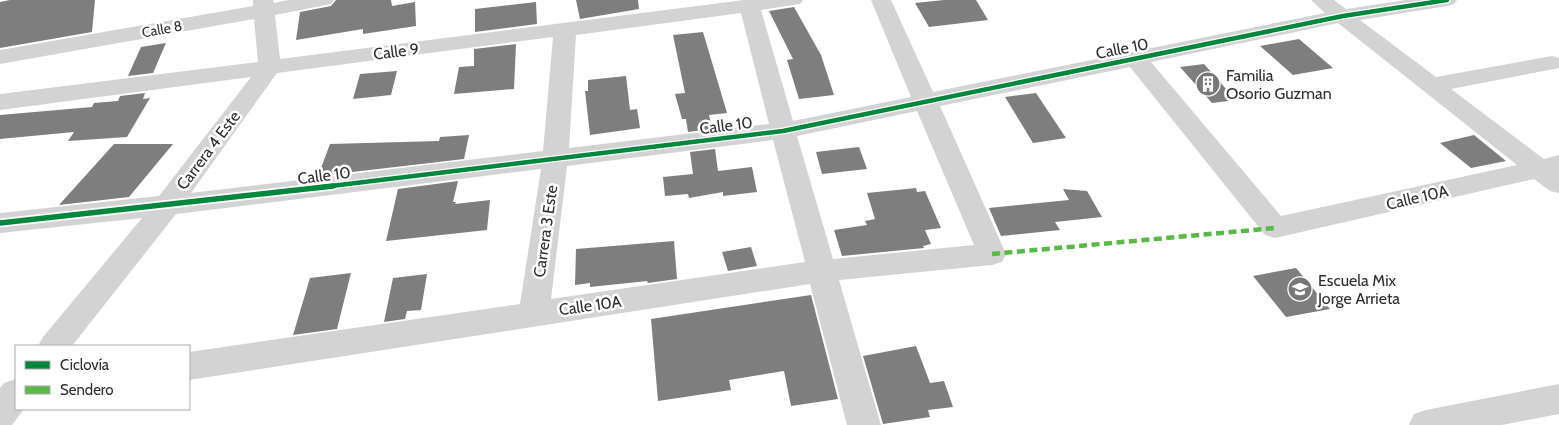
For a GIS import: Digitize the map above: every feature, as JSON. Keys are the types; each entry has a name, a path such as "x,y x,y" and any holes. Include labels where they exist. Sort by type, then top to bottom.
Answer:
{"street":[{"name":"Calle 8","path":"0,57 265,6 324,0"},
{"name":"Calle 9","path":"0,102 565,29 653,9 749,5 793,0"},
{"path":"881,0 924,100"},
{"path":"1321,0 1432,85 1553,172"},
{"name":"Calle 10","path":"0,224 167,206 783,131 924,100 1343,16 1447,0"},
{"path":"749,5 864,425"},
{"path":"265,6 270,67"},
{"name":"Carrera 3 Este","path":"534,314 554,159 565,29"},
{"name":"Calle 10A","path":"1135,58 1275,228 1553,172"},
{"path":"1432,85 1552,63"},
{"name":"Carrera 4 Este","path":"55,345 167,206 270,67"},
{"name":"Calle 10A","path":"190,366 821,271 992,254 924,100"},
{"path":"0,394 15,392"},
{"path":"0,414 15,393"},
{"path":"1426,425 1559,399"}],"building":[{"path":"10,0 95,0 92,32 0,48 0,2"},
{"path":"336,0 391,0 392,6 415,2 416,26 363,34 363,29 296,40 300,12 331,6"},
{"path":"576,0 638,0 639,9 580,19"},
{"path":"944,0 976,0 988,20 929,27 915,3"},
{"path":"536,2 537,24 475,32 475,9"},
{"path":"794,7 821,55 834,95 799,99 787,60 793,59 769,11"},
{"path":"703,32 727,113 709,115 712,129 688,132 686,119 682,119 675,94 685,93 673,35"},
{"path":"1299,39 1333,68 1293,75 1260,46"},
{"path":"166,43 153,73 128,76 141,47"},
{"path":"516,44 514,89 454,94 459,67 474,66 474,49"},
{"name":"Familia Osorio Guzman","path":"1204,64 1236,100 1212,103 1180,67"},
{"path":"397,71 391,95 353,99 360,74"},
{"path":"626,76 630,110 637,109 640,128 590,135 585,91 588,91 588,80"},
{"path":"145,93 143,99 150,98 127,137 68,141 74,132 0,139 0,115 92,107 94,103 118,101 120,96"},
{"path":"1036,93 1066,138 1033,143 1005,97"},
{"path":"469,135 464,159 318,176 330,144 439,141 440,137"},
{"path":"1474,135 1506,161 1471,168 1440,143"},
{"path":"114,144 173,144 129,197 59,205"},
{"path":"859,147 867,169 822,174 816,152"},
{"path":"715,149 718,171 752,167 757,192 723,196 723,192 689,198 688,194 665,196 663,177 693,174 690,152"},
{"path":"458,181 453,202 456,202 455,204 490,200 487,230 386,241 398,189"},
{"path":"916,188 917,192 925,191 941,228 925,230 931,244 923,246 924,248 842,256 834,230 867,225 865,221 875,219 867,193"},
{"path":"1063,189 1087,191 1102,217 1055,222 1060,230 1001,236 989,208 1069,200"},
{"path":"674,241 677,279 590,287 590,283 575,285 576,249"},
{"path":"751,247 757,266 728,271 722,252"},
{"path":"1296,268 1330,309 1286,317 1253,276"},
{"path":"351,273 337,329 293,335 310,278"},
{"path":"427,274 421,310 407,311 405,319 384,322 393,278"},
{"path":"811,295 838,399 791,406 784,371 729,380 731,390 658,401 651,319"},
{"path":"916,346 930,383 944,381 953,407 928,410 930,417 883,424 863,356"}],"marked path":[{"path":"992,254 1275,228"}],"cycle path":[{"path":"0,223 199,202 783,131 1343,16 1447,0"}],"place":[{"name":"Familia Osorio Guzman","path":"1208,84"},
{"name":"Escuela Mix Jorge Arrieta","path":"1300,289"}]}
